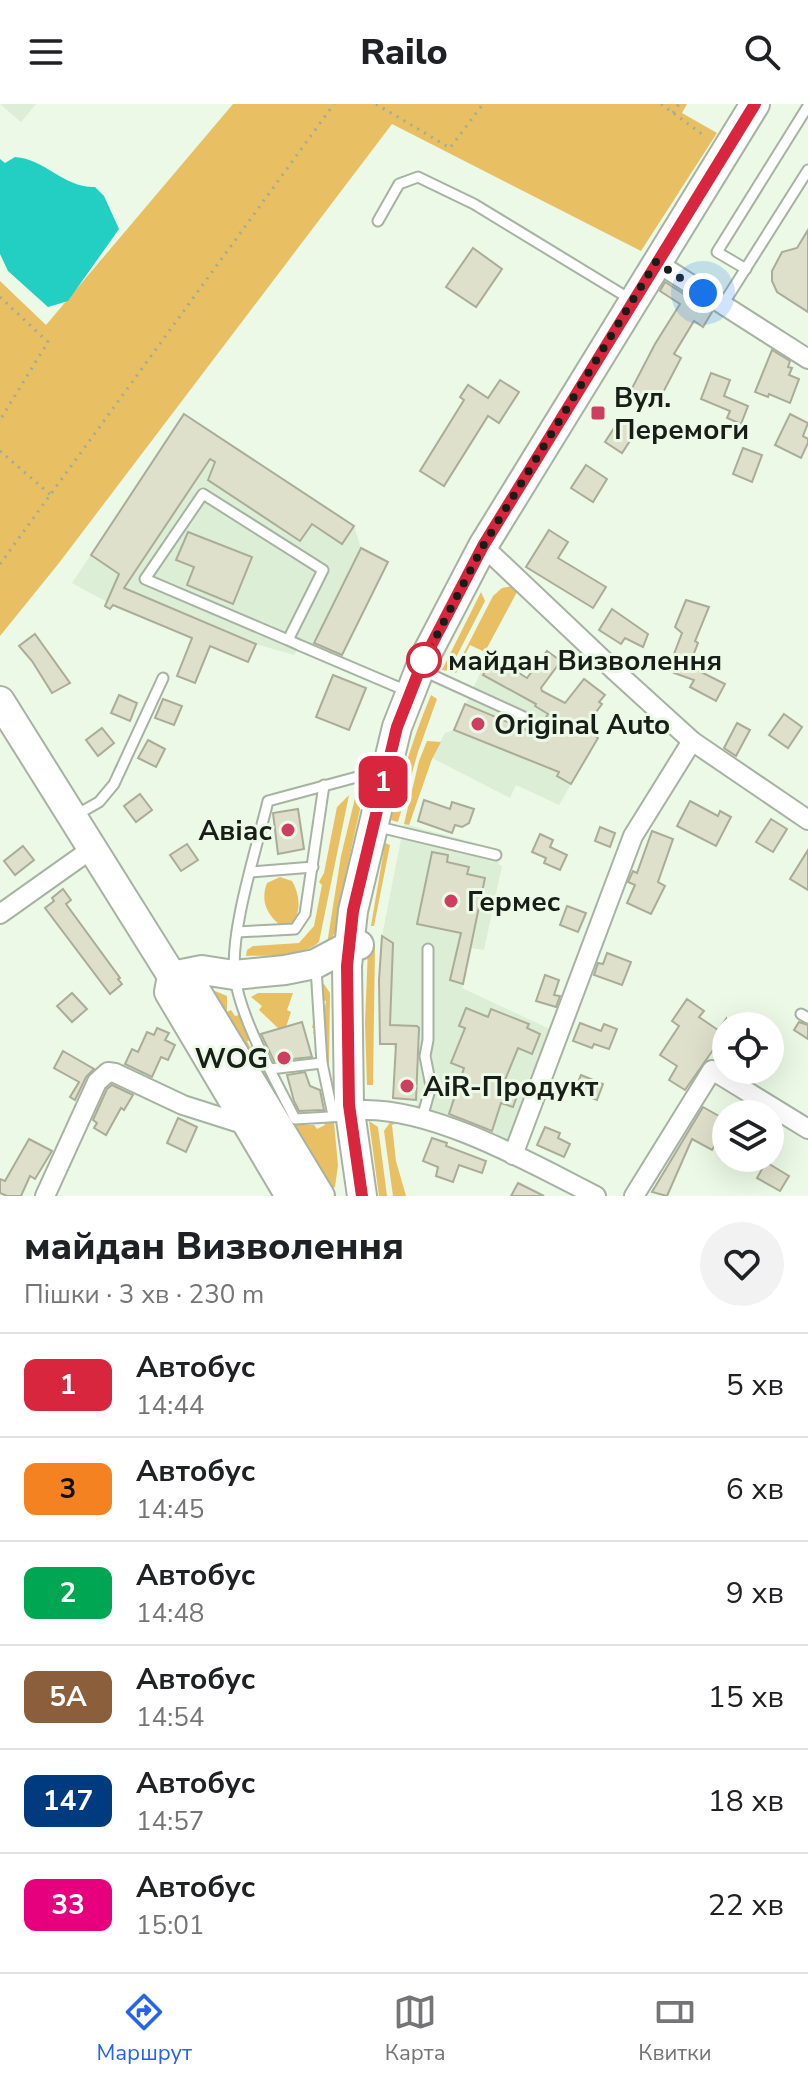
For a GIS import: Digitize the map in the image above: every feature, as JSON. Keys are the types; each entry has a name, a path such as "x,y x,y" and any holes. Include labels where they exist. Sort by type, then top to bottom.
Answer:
{"main road":[{"path":"488,549 755,104"},
{"path":"362,1196 349,1114 357,1040 353,911 391,772 410,726 420,683 488,549 633,301 766,104"},
{"path":"0,701 172,976 169,992 290,1196"},
{"path":"354,946 383,828 391,772"},
{"path":"172,976 202,970 234,975 315,964 354,946"},
{"path":"172,976 190,981 320,1196"},
{"path":"349,1114 374,1196"}],"street":[{"path":"660,264 722,306 807,356"},
{"path":"488,549 692,741 808,820"},
{"path":"513,1155 633,836 692,741"},
{"path":"0,914 93,848"},
{"path":"634,1196 712,1070 808,1129"},
{"path":"45,1196 97,1082 108,1072 183,1105 249,1126"},
{"path":"349,1114 388,1110 422,1118 513,1155 596,1196"}],"lane":[{"path":"746,269 717,252 808,106"},
{"path":"722,306 808,170"},
{"path":"378,221 399,184 418,177 474,204 633,301"},
{"path":"288,640 323,570 203,494 145,579 288,640 526,718"},
{"path":"73,817 99,802 114,784 163,678"},
{"path":"315,964 322,1063 349,1114 297,1120 240,1001 234,975 237,932 268,801 324,785 391,772"},
{"path":"237,932 295,929 305,914 324,785"},
{"path":"383,828 496,855"},
{"path":"251,872 313,867"},
{"path":"422,1118 431,1086 425,1056 428,1040 428,949"},
{"path":"270,1069 322,1063"}],"path":[{"path":"0,564 334,104"},
{"path":"376,104 450,148 483,104"},
{"path":"661,104 706,137"},
{"path":"673,113 679,104"},
{"path":"0,297 48,342 0,420"},
{"path":"0,451 52,496"}],"shaded area":[{"path":"0,104 36,104 21,122"},
{"path":"233,104 687,104 682,113 717,133 641,251 392,124 59,563 0,636 0,281 46,325"},
{"path":"184,414 354,526 361,548 388,562 341,658 302,640 294,655 256,644 248,662 107,602 72,583"},
{"path":"512,586 517,592 487,648 489,654 470,645 454,672 493,596 502,588"},
{"path":"481,592 485,601 449,671 442,670"},
{"path":"489,654 555,698 598,738 559,805 516,785 510,798 432,758 445,733 454,730"},
{"path":"431,695 437,699 398,822 391,820 408,756"},
{"path":"427,741 441,742 409,825 404,824 419,761"},
{"path":"356,794 363,795 346,873 338,929 327,944 341,856"},
{"path":"349,795 319,942 294,954 246,956 247,950 253,946 299,943 314,926 322,885 319,882 324,873 337,807"},
{"path":"404,824 502,850 498,864 502,866 484,950 472,948 462,988 552,1030 511,1142 417,1108 416,1100 393,1098 395,1050 393,1044 380,1044 379,980 382,936"},
{"path":"385,843 390,845 374,926 371,926"},
{"path":"280,877 292,881 298,901 294,920 283,927 269,913 264,896 267,883"},
{"path":"375,945 373,1085 367,1085 365,1023 368,949"},
{"path":"324,984 330,993 329,1064 313,1032 321,1028 312,1028 317,1004 325,1007 326,1001 320,1000 320,988"},
{"path":"215,991 227,996 227,1012 231,1010 235,1016 239,1015 255,1039 247,1041 250,1047 256,1041 268,1084 214,994"},
{"path":"258,993 293,993 287,1010 291,1012 286,1027 279,1029 259,1010 262,1006 251,997"},
{"path":"324,1095 332,1102 338,1165 335,1187 332,1189 291,1121 295,1119 314,1125 317,1129 325,1125 323,1118 327,1110"},
{"path":"400,1118 426,1127 402,1121 392,1125 396,1161 406,1196 393,1196 384,1131 391,1121"},
{"path":"369,1121 378,1127 387,1196 379,1196"}],"water":[{"path":"15,157 36,163 74,183 95,187 104,196 119,229 68,301 48,307 8,271 0,254 0,159 5,163"}],"building":[{"path":"808,230 808,312 777,292 772,271 782,252 797,248"},
{"path":"473,248 502,269 476,307 446,287"},
{"path":"665,282 712,312 703,327 694,321 674,354 681,358 656,406 630,392 680,304 660,291"},
{"path":"772,350 790,361 788,367 792,368 789,375 799,379 790,403 755,392"},
{"path":"711,373 730,380 724,396 748,406 741,424 727,418 730,411 701,399"},
{"path":"500,380 519,392 499,423 488,416 444,486 420,471 464,400 460,397 468,385 488,398"},
{"path":"184,414 354,526 342,544 312,524 300,541 208,480 215,462 210,459 124,588 256,644 248,662 210,646 195,683 177,676 192,638 113,605 110,609 105,606 119,574 91,555"},
{"path":"790,414 808,423 803,436 808,443 801,458 775,445"},
{"path":"620,419 637,430 622,453 605,442"},
{"path":"743,448 762,455 752,482 733,474"},
{"path":"586,465 607,479 593,502 571,488"},
{"path":"549,530 568,542 558,558 606,587 593,608 526,567"},
{"path":"188,532 252,557 233,604 187,585 194,567 176,560"},
{"path":"361,548 388,562 342,655 314,643"},
{"path":"686,600 709,607 689,666 725,684 716,701 690,687 694,680 674,673 676,669 669,667 682,633 675,627"},
{"path":"612,609 648,634 643,647 625,638 621,644 599,630"},
{"path":"35,634 70,683 52,693 19,646"},
{"path":"547,651 561,661 541,688 542,691 565,703 584,679 605,695 585,727 598,738 571,784 557,776 559,772 454,730 465,704 536,734 548,714 536,704 483,675 493,657 527,678"},
{"path":"333,675 366,688 349,730 316,717"},
{"path":"119,695 137,703 130,721 111,713"},
{"path":"163,699 182,706 174,725 155,718"},
{"path":"784,714 802,727 788,748 769,735"},
{"path":"737,723 750,730 736,756 724,748"},
{"path":"102,728 114,743 98,756 86,740"},
{"path":"148,740 165,749 156,767 138,758"},
{"path":"140,794 152,810 136,822 124,806"},
{"path":"424,800 450,809 452,802 474,809 469,823 462,827 455,825 452,833 418,821"},
{"path":"690,801 718,816 720,811 731,817 716,846 677,826"},
{"path":"298,809 304,849 278,854 273,813"},
{"path":"771,819 787,829 773,852 756,842"},
{"path":"600,827 615,833 610,847 595,841"},
{"path":"652,831 673,839 658,882 665,886 651,914 627,903 635,885 628,882 633,871 637,873"},
{"path":"540,834 553,840 550,847 567,855 560,870 544,863 546,858 532,852"},
{"path":"187,844 198,860 181,871 170,855"},
{"path":"23,846 34,860 15,875 4,861"},
{"path":"808,850 808,890 790,879"},
{"name":"Гермес","path":"432,852 448,855 447,862 469,867 467,874 485,878 463,984 450,980 461,933 417,924"},
{"path":"63,889 71,900 66,904 120,978 122,984 110,994 45,908"},
{"path":"567,906 586,913 578,932 560,925"},
{"path":"382,936 393,943 390,1025 419,1028 416,1100 393,1098 396,1044 380,1044"},
{"path":"607,953 631,962 622,985 594,975 598,963 603,964"},
{"path":"545,975 559,980 554,995 560,996 556,1007 536,1001"},
{"path":"72,993 87,1009 72,1022 57,1006"},
{"path":"687,999 704,1011 699,1017 712,1026 712,1051 685,1090 669,1080 677,1066 660,1055 679,1026 672,1021"},
{"path":"466,1008 488,1017 491,1009 529,1024 527,1028 540,1034 532,1054 518,1048 505,1080 521,1085 513,1107 501,1103 492,1131 449,1114 464,1068 451,1063 465,1028 459,1026"},
{"path":"302,1022 312,1057 274,1061 261,1034"},
{"path":"799,1022 808,1025 808,1039 794,1030"},
{"path":"580,1023 601,1031 604,1024 617,1029 609,1049 594,1044 592,1048 573,1041"},
{"path":"157,1028 169,1033 165,1040 175,1045 168,1060 161,1057 152,1077 125,1064 132,1049 138,1052 147,1032 154,1035"},
{"path":"63,1051 94,1069 86,1077 75,1100 70,1097 79,1082 54,1068"},
{"path":"305,1072 310,1086 320,1090 324,1110 299,1111 294,1101 287,1075"},
{"path":"581,1075 603,1084 597,1100 574,1091"},
{"path":"112,1085 133,1095 124,1110 121,1108 106,1135 94,1128 97,1123 93,1120 107,1089"},
{"path":"703,1107 712,1112 712,1150 692,1139 667,1196 652,1192"},
{"path":"178,1118 197,1127 186,1152 167,1143"},
{"path":"545,1127 560,1133 558,1138 570,1144 564,1157 537,1145"},
{"path":"432,1138 486,1161 482,1173 459,1165 453,1182 436,1176 438,1167 423,1161"},
{"path":"29,1139 52,1151 35,1179 30,1176 21,1196 0,1193 0,1179 5,1181"},
{"path":"760,1172 782,1172 789,1176 780,1191 757,1178"},
{"path":"518,1183 544,1196 511,1196"}],"bus line":[{"name":"1","path":"362,1196 349,1105 347,966 353,911 397,727 423,661 483,546 755,104"}],"place":[{"name":"Вул. Перемоги","path":"598,413"},
{"name":"майдан Визволення","path":"424,660"},
{"name":"Original Auto","path":"478,724"},
{"name":"Авіас","path":"288,830"},
{"name":"Гермес","path":"451,901"},
{"name":"WOG","path":"284,1058"},
{"name":"AiR-Продукт","path":"407,1086"}],"route":[{"path":"424,660 483,546 656,262 703,293"}]}
